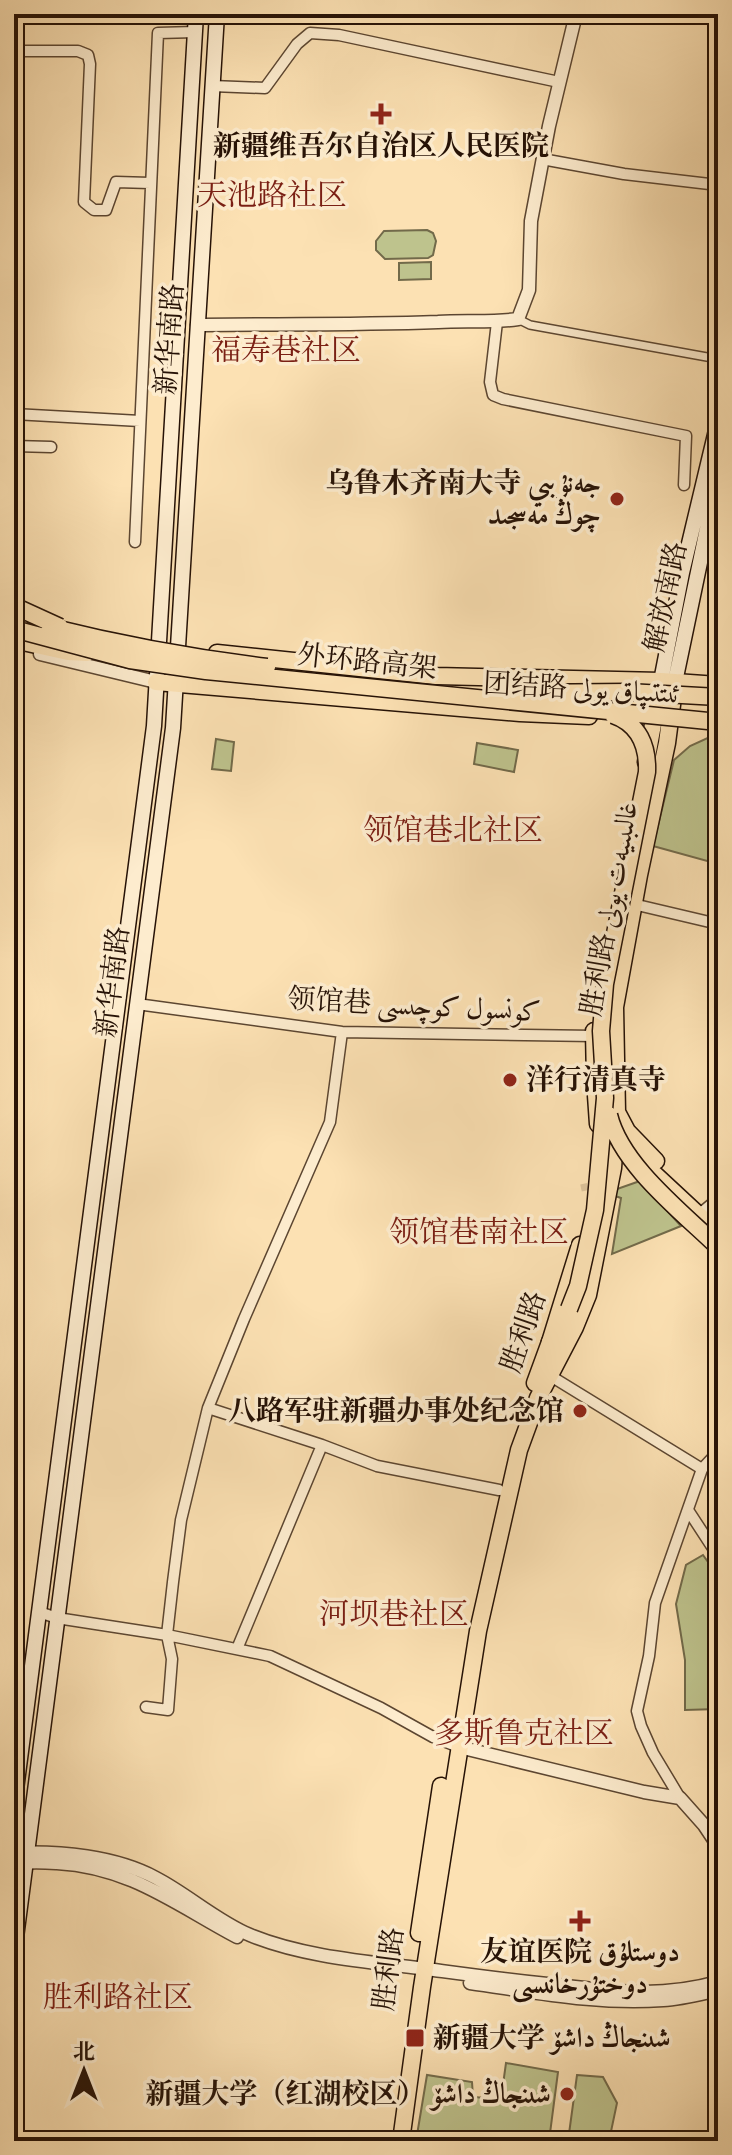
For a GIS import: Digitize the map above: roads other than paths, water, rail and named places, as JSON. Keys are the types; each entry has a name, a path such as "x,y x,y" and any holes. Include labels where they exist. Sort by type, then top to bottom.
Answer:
{"main road":[{"name":"新华南路","path":"14,1805 154,726 196,14"},
{"name":"新华南路","path":"14,1953 20,1858 57,1618 173,728 217,14"},
{"path":"668,681 682,573 718,422"},
{"name":"解放南路","path":"668,681 718,476"},
{"path":"14,606 73,633"},
{"name":"外环路高架","path":"14,619 118,644 207,660 718,712"},
{"name":"外环路高架","path":"14,629 130,660 206,671 718,722"},
{"path":"14,640 68,652 107,654"},
{"name":"团结路 ئىتتىپاق يولى","path":"159,645 436,676 668,681 718,685"},
{"name":"胜利路 غالىبىيەت يولى","path":"454,1745 519,1450 538,1398 588,1295 616,1139 615,1007 668,681"},
{"name":"团结路 ئىتتىپاق يولى","path":"156,682 520,713 718,722"},
{"path":"518,693 628,692 718,697"},
{"path":"550,1342 578,1286 595,1210 605,1098 601,1031 605,984 647,772 648,756 634,728 622,718 592,711"},
{"name":"胜利路","path":"393,2141 469,1630 509,1447 550,1342 584,1235 594,1185 598,1121 594,1036 598,984 614,929 662,720"},
{"path":"133,884 152,886"},
{"path":"605,1098 613,1131 631,1160 718,1247"},
{"path":"617,1112 627,1131 642,1147 711,1211 718,1233"},
{"path":"598,1121 616,1139 711,1211"},
{"name":"胜利路","path":"401,2141 419,1972"}],"street":[{"path":"518,319 529,290 531,221 542,159 576,14"},
{"path":"135,542 158,33 195,32"},
{"path":"212,86 265,88 297,44 310,33 339,35 559,82"},
{"path":"14,51 78,51 88,55 84,202 94,210 106,210 116,182 150,183"},
{"path":"542,159 624,174 718,185"},
{"path":"197,325 360,325 518,319 530,325 718,359"},
{"path":"497,322 490,382 493,395 686,436 684,485"},
{"path":"14,414 140,421"},
{"path":"14,446 51,447"},
{"path":"14,612 159,645"},
{"path":"14,647 156,682"},
{"path":"633,904 718,924"},
{"name":"领馆巷 كونسول كوچىسى","path":"137,1004 342,1032 594,1036"},
{"path":"146,1707 168,1710 172,1659 167,1635 181,1520 208,1408 330,1122 342,1032"},
{"path":"549,1375 702,1469"},
{"path":"208,1408 377,1466 499,1490"},
{"path":"237,1649 322,1445"},
{"path":"718,1452 702,1469 655,1603 649,1656 637,1711 653,1753 680,1798 718,1846"},
{"path":"688,1510 718,1556"},
{"path":"39,1612 57,1618 167,1635 270,1656 454,1745 680,1798"},
{"path":"20,1858 67,1855 116,1862 155,1877 246,1934 287,1949 572,1997 666,2000 718,1990"},
{"path":"419,1972 659,1993 718,1982"},
{"path":"715,2141 718,2124"}],"tunnel":[{"path":"581,1188 599,1184"}],"place":[{"name":"新疆维吾尔自治区人民医院","path":"381,114"},
{"name":"乌鲁木齐南大寺 جەنۇبىي چوڭ مەسجىد","path":"617,499"},
{"name":"洋行清真寺","path":"510,1080"},
{"name":"八路军驻新疆办事处纪念馆","path":"580,1411"},
{"name":"友谊医院 دوستلۇق دوختۇرخانىسى","path":"580,1921"},
{"name":"新疆大学 شىنجاڭ داشۆ","path":"415,2038"},
{"name":"新疆大学（红湖校区） شىنجاڭ داشۆ","path":"567,2094"}],"district":[{"name":"天池路社区","path":"272,196"},
{"name":"福寿巷社区","path":"286,351"},
{"name":"领馆巷北社区","path":"453,831"},
{"name":"领馆巷南社区","path":"479,1233"},
{"name":"河坝巷社区","path":"394,1615"},
{"name":"多斯鲁克社区","path":"524,1734"},
{"name":"胜利路社区","path":"118,1998"}]}
